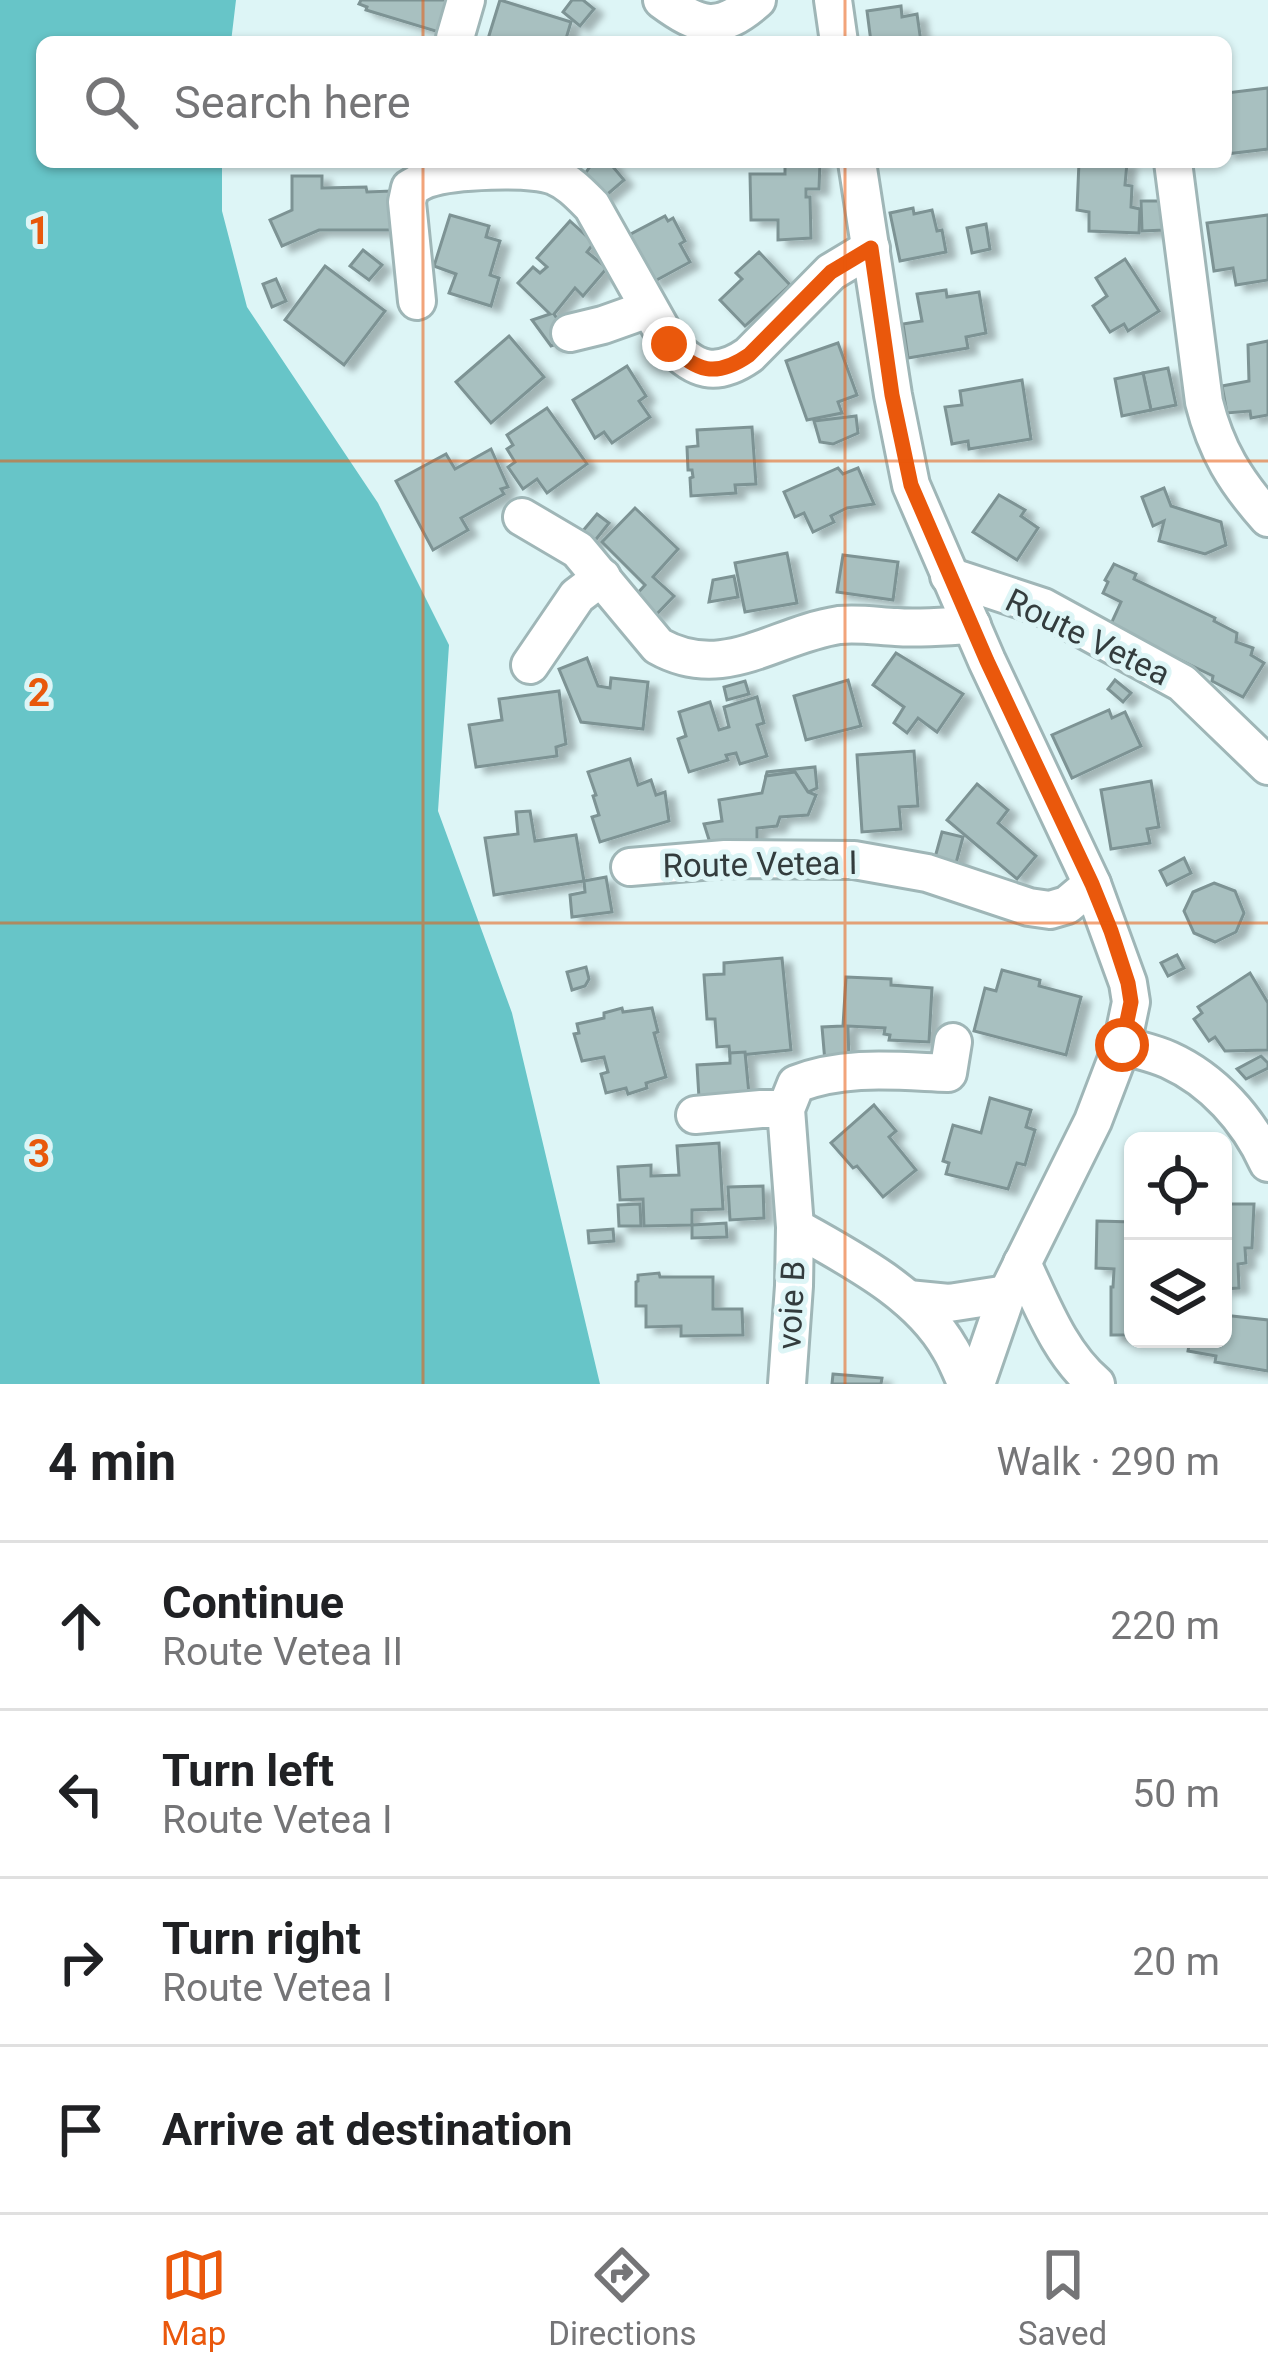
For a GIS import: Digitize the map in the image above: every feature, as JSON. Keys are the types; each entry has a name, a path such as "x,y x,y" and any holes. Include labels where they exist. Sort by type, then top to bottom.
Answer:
{"street":[{"path":"456,36 466,0"},
{"path":"662,0 706,24 721,24 757,0"},
{"path":"832,0 838,36"},
{"path":"858,168 911,485 1092,884 1131,1002 1122,1045 1085,1138 1015,1278 976,1384"},
{"path":"1174,168 1208,418 1222,458 1268,518"},
{"path":"417,301 407,202 410,188 427,179 494,170 534,171 558,177 575,188 592,206 621,254 669,344 686,362 701,368 734,365 749,355 831,272 871,248"},
{"path":"570,333 648,309"},
{"path":"522,517 578,550 658,646 675,656 711,662 732,659 844,625 972,625"},
{"name":"Route Vetea","path":"949,576 1042,608 1182,683 1268,766"},
{"path":"530,665 577,596 602,577"},
{"name":"Route Vetea I","path":"630,867 725,859 854,860 927,873 1049,910 1067,905 1092,884"},
{"path":"695,1115 761,1108 791,1097 822,1074 948,1073 953,1042"},
{"path":"1122,1045 1169,1060 1214,1091 1248,1124 1268,1162"},
{"name":"voie B","path":"787,1384 795,1227 791,1097"},
{"name":"voie B","path":"795,1227 908,1299 948,1346 967,1384"},
{"path":"908,1299 949,1303 1015,1278"},
{"path":"1015,1278 1096,1384"}],"shaded area":[{"path":"0,0 236,0 232,36 36,36 36,168 222,168 222,211 247,307 378,503 449,645 438,811 512,1013 600,1384 0,1384"}],"building":[{"path":"361,0 452,0 442,33 366,10"},
{"path":"500,0 571,22 567,36 489,36"},
{"path":"572,0 583,0 594,9 580,26 563,12"},
{"path":"901,6 902,17 917,14 920,36 870,36 867,11"},
{"path":"1268,88 1268,149 1232,153 1232,92"},
{"path":"589,168 614,168 624,180 602,199 583,177"},
{"path":"785,168 820,168 819,189 806,189 811,238 778,240 778,220 751,220 750,174 785,174"},
{"path":"1079,168 1127,168 1131,207 1140,209 1139,233 1089,231 1089,212 1077,210"},
{"path":"292,176 322,176 322,188 391,191 391,230 319,230 282,246 270,220 292,210"},
{"path":"1141,201 1164,201 1165,230 1142,231"},
{"path":"913,208 914,214 932,210 946,252 900,261 890,213"},
{"path":"450,215 489,226 486,237 500,241 490,275 499,278 491,306 449,293 456,274 434,266"},
{"path":"1268,215 1268,280 1236,285 1233,268 1214,271 1207,223"},
{"path":"665,216 668,221 673,218 690,262 653,282 629,235"},
{"path":"570,221 594,243 587,252 607,268 583,296 575,288 554,314 571,339 551,346 532,320 550,314 518,283 533,267 540,273 547,267 537,258"},
{"path":"986,224 990,249 972,253 967,228"},
{"path":"363,250 382,265 369,280 350,266"},
{"path":"759,252 790,285 745,326 720,300 742,279 736,273"},
{"path":"1125,259 1159,311 1128,331 1124,324 1110,332 1093,306 1107,296 1096,278"},
{"path":"325,266 385,311 344,365 285,320"},
{"path":"276,279 286,301 272,307 263,284"},
{"path":"946,290 947,297 979,292 986,333 966,337 968,348 908,358 903,324 922,321 917,294"},
{"path":"509,336 544,377 491,423 456,382"},
{"path":"1268,341 1268,415 1251,418 1250,411 1227,413 1222,386 1249,381 1248,345"},
{"path":"838,343 857,395 838,402 842,413 807,420 786,361"},
{"path":"627,366 646,396 639,401 650,417 612,443 604,432 595,438 573,400"},
{"path":"1168,368 1176,405 1151,410 1143,373"},
{"path":"1143,373 1151,410 1122,416 1115,379"},
{"path":"1022,380 1031,439 969,449 968,441 952,444 945,407 962,405 960,391"},
{"path":"547,408 587,464 547,493 537,479 523,489 508,467 515,462 507,449 513,445 507,435"},
{"path":"856,416 858,433 833,444 820,442 814,421"},
{"path":"752,427 756,484 735,485 736,493 691,496 687,447 698,446 697,430"},
{"path":"491,449 508,487 501,489 504,494 461,518 468,530 433,550 396,481 446,454 455,469"},
{"path":"838,468 843,474 858,468 874,504 847,508 831,516 834,522 813,532 804,513 795,517 784,492"},
{"path":"1164,488 1171,506 1221,522 1226,545 1205,554 1159,541 1164,521 1153,526 1142,497"},
{"path":"999,495 1025,510 1021,516 1038,528 1017,560 973,532"},
{"path":"635,508 678,549 653,577 674,596 655,616 634,597 645,585 602,542"},
{"path":"597,514 609,523 593,543 581,533"},
{"path":"787,553 797,603 745,612 735,563"},
{"path":"843,555 898,562 893,600 837,592"},
{"path":"1114,564 1136,574 1134,579 1215,618 1237,633 1236,642 1253,648 1251,655 1264,663 1243,697 1212,681 1213,676 1110,626 1121,602 1103,593"},
{"path":"734,576 738,597 709,602 713,580"},
{"path":"896,653 963,694 937,732 918,718 907,733 894,723 904,707 873,685"},
{"path":"587,658 598,686 610,688 611,678 648,682 643,729 581,722 559,669"},
{"path":"848,680 861,726 806,740 794,696"},
{"path":"1115,680 1131,693 1123,702 1108,689"},
{"path":"745,681 749,694 727,700 724,687"},
{"path":"559,691 566,744 556,747 557,756 476,767 469,725 502,720 499,699"},
{"path":"757,697 764,723 757,725 767,756 740,764 736,753 726,755 728,760 689,772 678,739 686,736 679,712 710,702 719,730 729,727 724,707"},
{"path":"1109,710 1112,718 1125,712 1141,746 1072,778 1052,735"},
{"path":"914,751 918,806 899,807 901,829 862,832 857,755"},
{"path":"630,759 638,785 651,780 656,795 665,792 669,821 600,842 592,817 599,815 596,795 588,772"},
{"path":"815,767 817,788 808,792 795,772 766,776 767,772"},
{"path":"795,772 808,792 816,795 808,815 780,817 777,826 757,828 757,845 711,846 704,824 722,821 719,800 762,793 766,776"},
{"path":"1151,781 1159,827 1147,829 1150,843 1111,849 1101,790"},
{"path":"977,784 1008,810 998,823 1036,856 1017,879 947,820"},
{"path":"530,811 535,841 576,835 584,881 494,895 485,838 518,834 516,812"},
{"path":"942,832 963,837 955,867 934,861"},
{"path":"1184,858 1191,873 1167,885 1160,871"},
{"path":"606,877 612,912 572,917 570,895 585,892 584,881"},
{"path":"1214,883 1235,891 1244,913 1236,932 1215,942 1194,933 1184,911 1193,892"},
{"path":"1177,955 1184,968 1168,976 1161,963"},
{"path":"782,958 791,1050 730,1056 729,1046 717,1047 715,1019 707,1019 704,975 724,974 724,963"},
{"path":"586,967 589,979 585,986 572,990 567,972"},
{"path":"1002,970 1081,997 1066,1055 974,1031 985,988 996,991"},
{"path":"1250,973 1268,1003 1268,1050 1225,1051 1215,1037 1209,1041 1194,1019 1202,1013 1198,1007"},
{"path":"846,977 891,979 891,985 932,988 929,1042 889,1040 885,1028 848,1026 849,1063 825,1062 822,1027 843,1026"},
{"path":"622,1008 623,1012 652,1008 666,1077 628,1094 626,1088 606,1093 601,1074 608,1072 604,1057 582,1061 574,1034 579,1033 577,1024"},
{"path":"745,1052 749,1094 699,1098 697,1065 730,1063 730,1053"},
{"path":"1261,1056 1268,1068 1246,1079 1237,1069"},
{"path":"990,1098 1031,1110 1026,1127 1035,1130 1025,1165 1017,1163 1008,1189 946,1174 949,1163 943,1161 953,1125 981,1133"},
{"path":"874,1105 896,1131 889,1137 916,1170 883,1197 831,1143"},
{"path":"719,1143 723,1209 692,1210 692,1225 644,1226 643,1199 620,1200 618,1167 651,1165 651,1176 679,1175 677,1146"},
{"path":"763,1186 764,1218 730,1220 728,1187"},
{"path":"640,1204 641,1226 619,1226 618,1205"},
{"path":"1232,1204 1254,1204 1252,1248 1245,1248 1246,1263 1238,1264 1239,1288 1232,1288"},
{"path":"1097,1221 1124,1222 1124,1335 1111,1335 1114,1269 1096,1268"},
{"path":"726,1223 727,1237 692,1238 692,1225"},
{"path":"613,1229 614,1241 589,1243 588,1231"},
{"path":"659,1273 660,1277 713,1277 713,1309 742,1309 743,1335 681,1336 681,1326 646,1327 646,1306 636,1306 636,1282 638,1275"},
{"path":"1232,1316 1268,1320 1268,1371 1215,1362 1216,1356 1188,1351 1232,1348"},
{"path":"833,1374 882,1378 881,1384 832,1384"}],"route":[{"path":"669,344 686,362 701,368 734,365 831,272 871,248 892,395 911,485 1111,931 1131,1002 1122,1045"}]}
